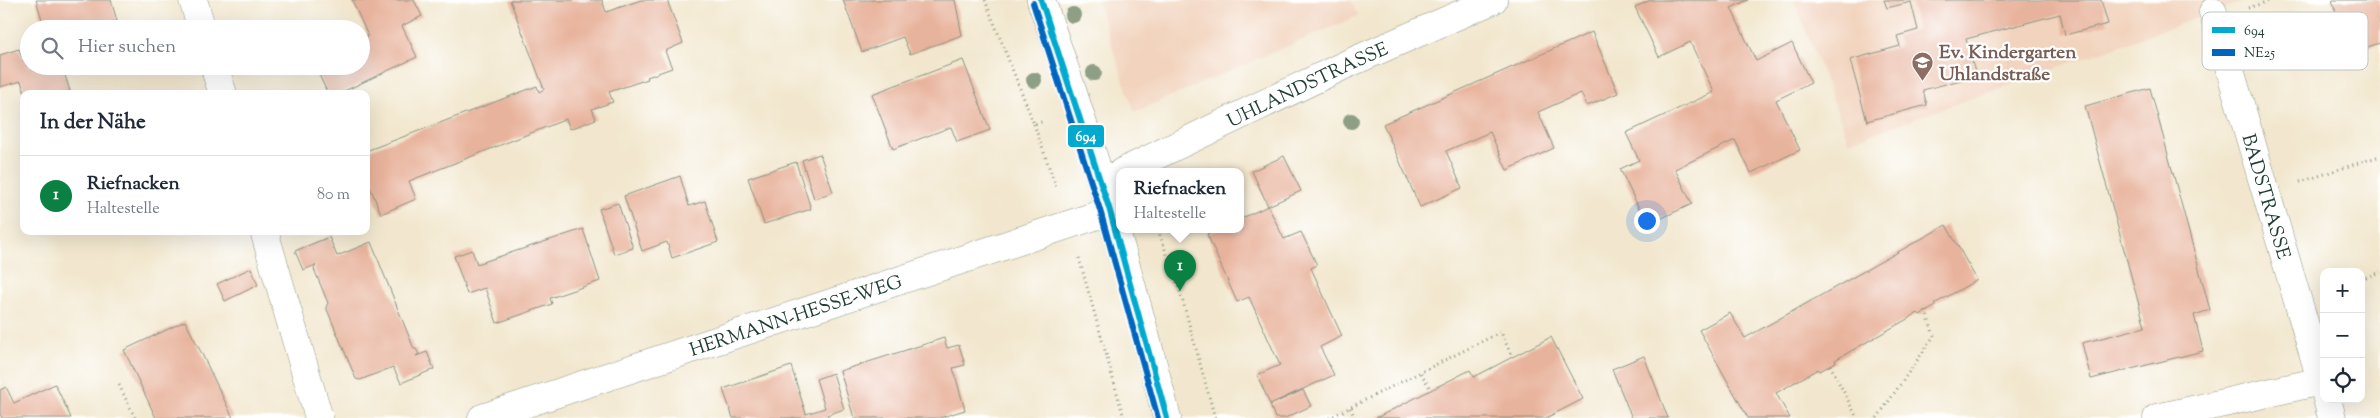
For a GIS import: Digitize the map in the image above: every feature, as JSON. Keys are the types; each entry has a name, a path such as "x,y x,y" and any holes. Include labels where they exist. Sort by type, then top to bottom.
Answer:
{"street":[{"path":"193,0 199,20"},
{"path":"1041,0 1115,176 1110,212 1116,233"},
{"name":"UHLANDSTRASSE","path":"1132,168 1347,64 1493,0"},
{"name":"BADSTRASSE","path":"2229,70 2320,376"},
{"path":"217,75 221,90"},
{"name":"HERMANN-HESSE-WEG","path":"482,418 1110,212"},
{"path":"1116,233 1167,418"},
{"path":"265,235 319,418"},
{"path":"2158,418 2320,391"},
{"name":"BADSTRASSE","path":"2328,403 2332,418"}],"path":[{"path":"1034,124 1069,224 1124,418"},
{"path":"2266,192 2380,156"},
{"path":"1159,233 1180,291 1215,418"},
{"path":"2365,278 2380,272"},
{"path":"1877,418 1934,336 1926,311"},
{"path":"1329,418 1501,332 1512,357"},
{"path":"1830,365 1857,418"},
{"path":"1421,373 1431,390"},
{"path":"118,385 135,418"},
{"path":"1350,408 1354,418"}],"shaded area":[{"path":"1097,0 1351,0 1358,16 1134,112"},
{"name":"Ev. Kindergarten Uhlandstraße","path":"1794,0 2245,0 2214,12 2202,12 2202,16 1849,142"}],"building":[{"path":"36,0 111,0 117,20 42,20"},
{"path":"352,0 414,0 422,16 402,26 417,57 347,90 326,90 319,75 370,75 370,20 361,20"},
{"path":"510,0 602,0 606,12 641,0 667,0 683,43 665,51 672,68 647,77 648,79 609,92 613,102 592,109 596,119 570,129 566,119 409,181 416,199 381,214 370,187 370,149 537,86 539,92 544,89"},
{"path":"843,0 955,0 962,35 910,54 903,37 862,52"},
{"path":"1651,0 1748,0 1731,8 1756,61 1792,43 1811,83 1776,100 1800,150 1751,173 1735,140 1675,169 1692,204 1647,225 1620,169 1639,160 1626,133 1714,92 1690,42 1659,57 1635,7"},
{"path":"1884,0 2101,0 2108,24 2065,35 2060,14 1966,39 1976,76 1923,90 1927,105 1867,121 1850,60 1900,46 1897,36 1918,30 1911,2 1887,8"},
{"path":"2332,0 2380,0 2380,43 2368,47 2368,12 2336,12"},
{"path":"1592,32 1618,93 1587,106 1581,93 1538,112 1554,148 1507,170 1490,132 1446,151 1462,188 1420,207 1383,124"},
{"path":"19,49 20,75 65,75 70,90 24,90 21,81 0,87 0,55"},
{"path":"963,60 990,130 957,142 951,127 893,149 872,94"},
{"path":"2150,88 2210,310 2194,315 2203,351 2091,379 2082,343 2145,327 2085,106"},
{"path":"820,154 833,192 814,199 802,160"},
{"path":"1284,156 1301,191 1268,206 1252,171"},
{"path":"796,162 811,209 764,224 748,178"},
{"path":"680,176 689,206 705,201 718,242 672,258 667,242 642,251 624,196"},
{"path":"618,203 633,248 614,254 599,209"},
{"path":"1268,206 1284,239 1301,232 1317,265 1311,268 1342,336 1320,347 1334,375 1270,404 1257,375 1280,365 1249,297 1237,302 1207,234 1244,233 1244,217"},
{"path":"1946,225 1977,280 1934,304 1936,306 1920,315 1918,313 1835,360 1836,362 1820,371 1818,369 1776,393 1790,418 1748,418 1699,330 1730,313 1745,338"},
{"path":"583,229 600,281 550,298 552,304 497,323 485,288 467,294 454,256 472,250 477,264"},
{"path":"329,237 337,256 371,242 414,349 419,354 416,356 427,352 434,369 401,383 393,367 360,380 356,379 326,307 328,303 314,269 316,265 303,270 295,251"},
{"path":"251,268 258,285 225,301 217,284"},
{"path":"185,321 233,418 156,418 124,350"},
{"path":"1551,337 1583,399 1546,418 1376,418 1470,370 1474,377"},
{"path":"944,338 947,348 959,345 965,365 953,368 965,410 939,418 854,418 840,371"},
{"path":"1644,356 1668,418 1632,418 1612,369"},
{"path":"791,366 806,414 825,408 816,379 833,373 844,409 827,415 828,418 733,418 723,389"},
{"path":"55,384 71,418 2,418 0,414 0,390 6,387 14,403"},
{"path":"1303,390 1311,406 1285,418 1275,418 1270,405"}],"transit line":[{"name":"694","path":"1041,0 1109,208 1167,418"},
{"name":"NE25","path":"1033,3 1100,210 1158,418"}],"place":[{"name":"Ev. Kindergarten Uhlandstraße","path":"1923,81"},
{"name":"Riefnacken","path":"1180,291"}]}
